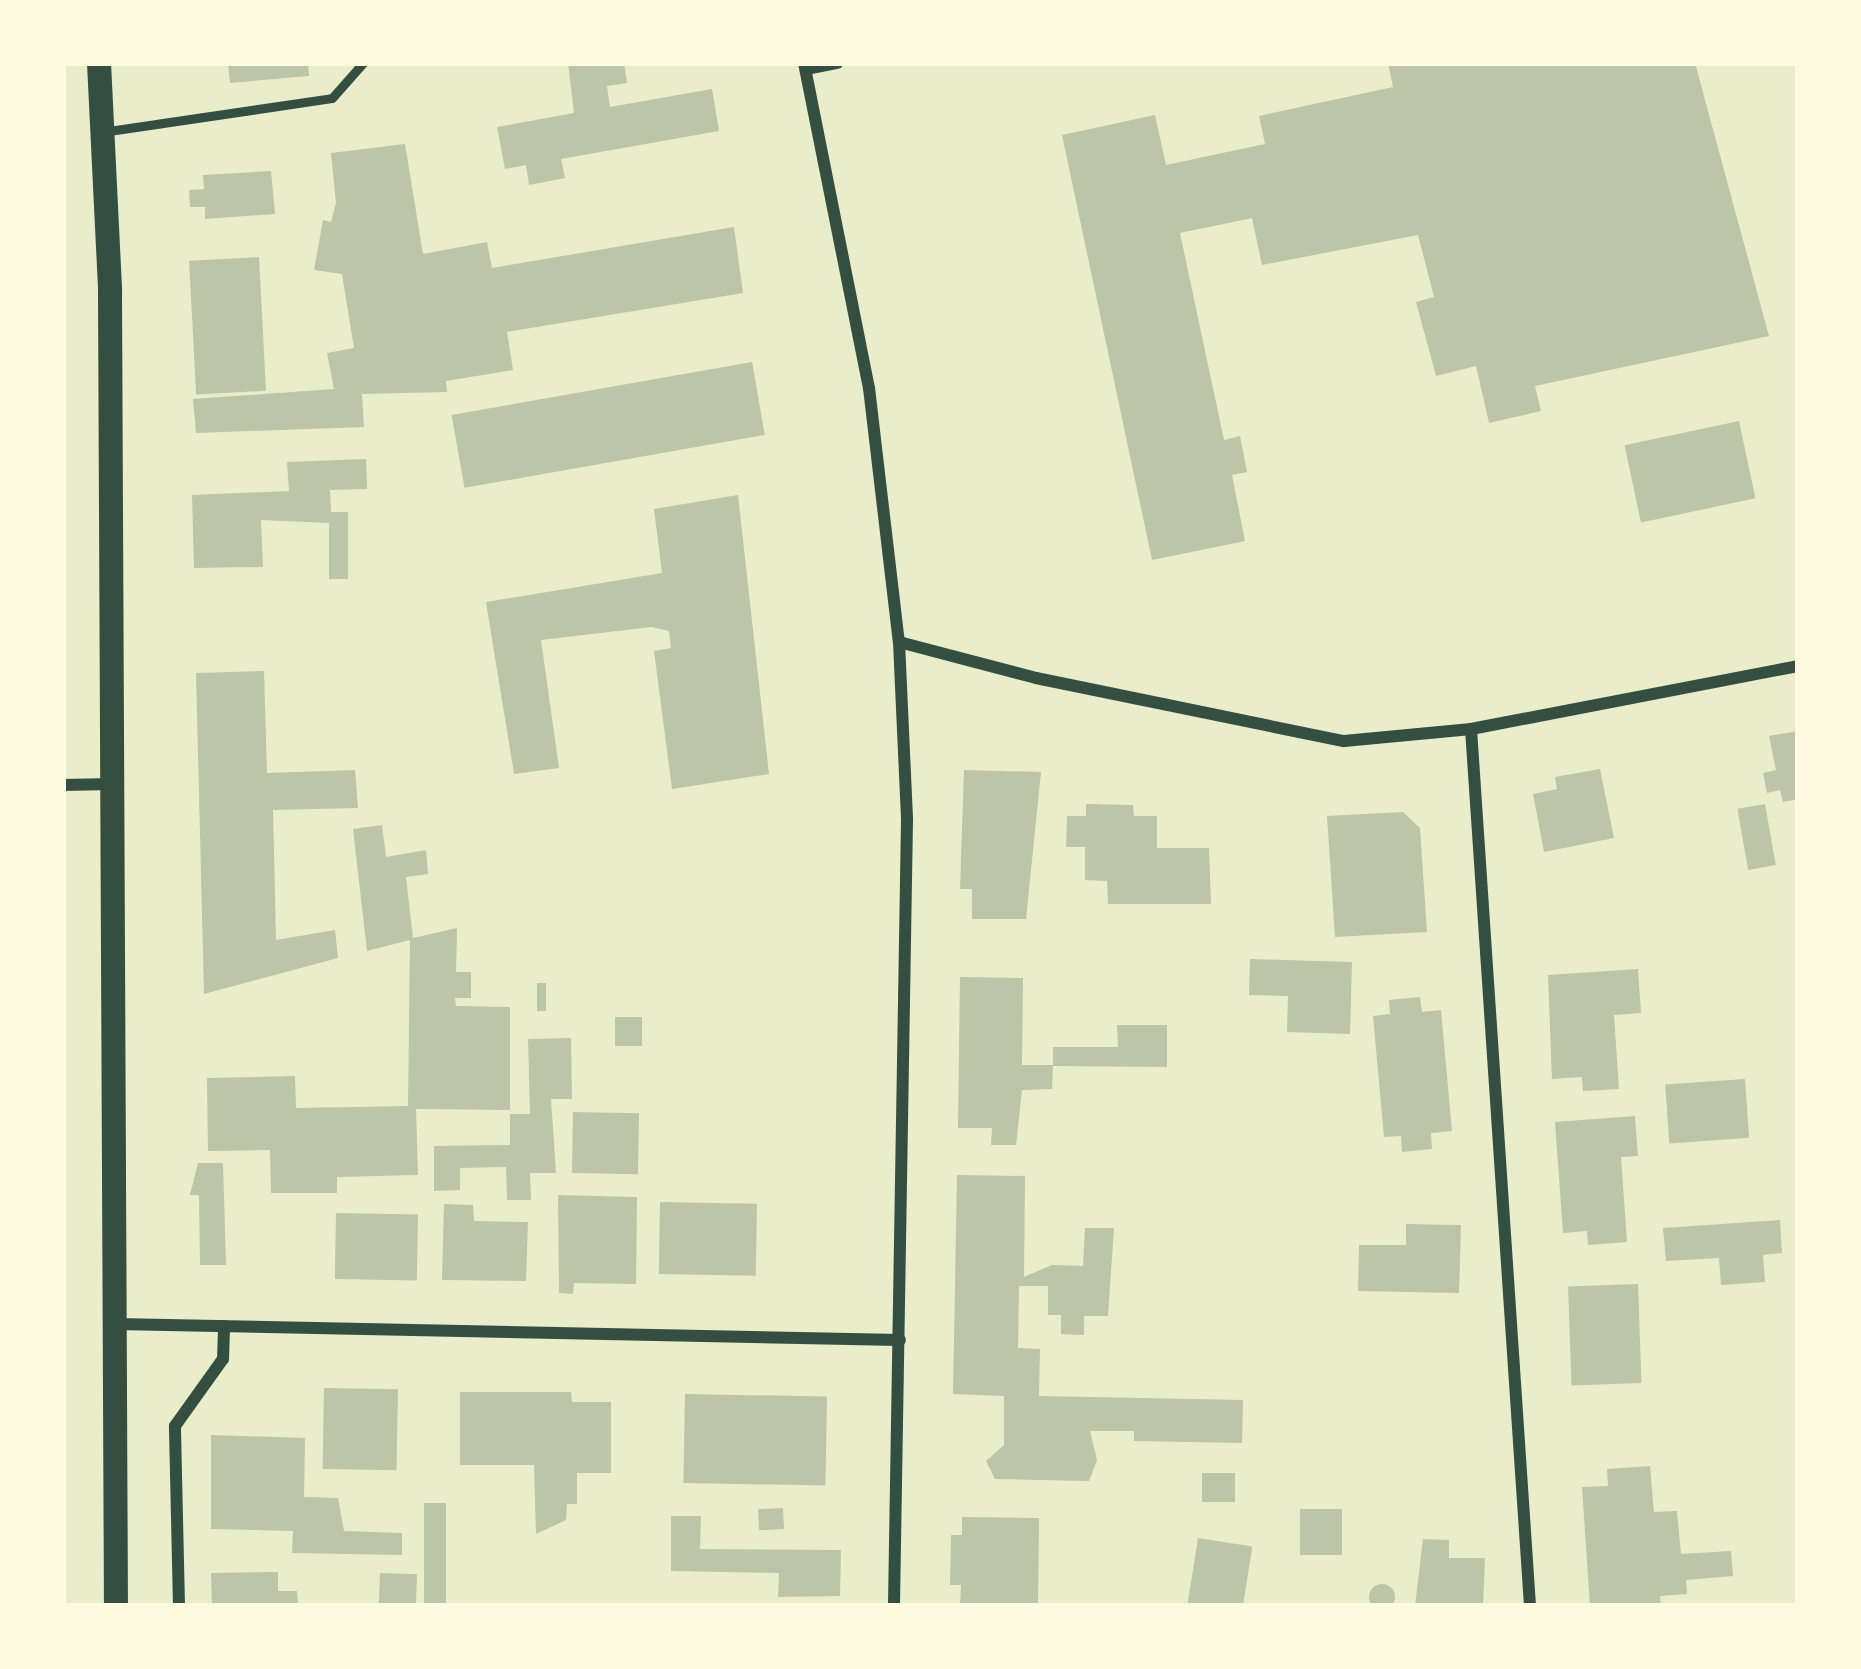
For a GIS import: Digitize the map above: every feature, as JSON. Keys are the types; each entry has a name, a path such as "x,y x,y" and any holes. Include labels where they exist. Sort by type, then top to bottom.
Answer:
{"main road":[{"path":"98,63 97,133 110,292 116,1606"}],"street":[{"path":"837,63 805,66 869,388 899,642 907,820 894,1606"},
{"path":"899,642 1274,731 1344,741 1471,729 1798,666"},
{"path":"1471,729 1530,1606"},
{"path":"63,784 111,784"},
{"path":"116,1324 900,1340"},
{"path":"179,1606 175,1426 223,1359 224,1326"}],"lane":[{"path":"97,133 332,98 363,63"}],"building":[{"path":"228,63 308,63 309,76 230,83"},
{"path":"568,63 624,63 627,83 607,86 610,107 712,89 719,131 561,159 565,178 529,185 526,165 505,169 497,127 574,113"},
{"path":"1388,63 1695,63 1769,336 1535,386 1541,411 1489,423 1476,366 1436,376 1416,302 1434,297 1418,235 1262,265 1252,218 1180,233 1224,440 1240,436 1247,472 1232,475 1245,541 1152,560 1062,135 1155,115 1166,165 1265,144 1259,116 1393,87"},
{"path":"405,144 423,254 487,242 492,268 734,227 743,293 507,332 513,370 446,381 447,392 362,394 364,427 196,433 193,399 334,389 327,353 354,348 342,274 314,270 323,220 331,222 336,203 331,153"},
{"path":"271,171 275,214 205,219 205,207 190,207 189,190 204,189 203,175"},
{"path":"259,257 266,391 196,394 189,261"},
{"path":"752,362 765,435 464,488 452,415"},
{"path":"1739,421 1755,498 1641,523 1625,445"},
{"path":"366,459 367,489 330,490 331,512 348,512 348,579 329,579 329,523 261,520 263,567 194,568 192,495 289,491 287,462"},
{"path":"738,495 769,774 672,789 654,651 671,648 669,631 651,627 541,640 559,768 514,774 486,602 662,573 654,509"},
{"path":"264,671 267,773 355,770 358,808 273,810 276,940 335,930 338,958 204,994 196,673"},
{"path":"1798,731 1798,799 1783,802 1780,790 1767,793 1763,773 1776,770 1769,736"},
{"path":"1600,769 1614,838 1544,852 1533,794 1557,789 1555,777"},
{"path":"964,770 1041,772 1026,919 972,919 972,889 960,889"},
{"path":"1086,804 1133,805 1134,816 1157,816 1157,848 1209,848 1211,904 1108,904 1107,881 1085,880 1085,847 1066,847 1067,816 1086,816"},
{"path":"1765,804 1776,865 1748,870 1737,809"},
{"path":"1403,812 1420,828 1427,932 1335,937 1327,816"},
{"path":"382,825 386,857 426,850 428,874 406,877 413,938 457,928 456,972 471,972 471,998 455,998 456,1006 510,1007 510,1110 416,1109 418,1175 337,1177 337,1193 271,1193 270,1150 208,1151 207,1078 295,1076 296,1108 408,1106 410,940 367,951 353,829"},
{"path":"1250,959 1352,962 1350,1034 1287,1032 1288,996 1249,995"},
{"path":"1638,969 1641,1013 1614,1015 1619,1089 1583,1091 1582,1077 1552,1079 1548,975"},
{"path":"960,977 1023,978 1022,1065 1053,1065 1052,1089 1022,1090 1016,1145 991,1145 992,1128 958,1128"},
{"path":"537,983 546,983 546,1011 537,1011"},
{"path":"1420,997 1422,1012 1441,1010 1452,1131 1431,1133 1432,1149 1402,1152 1401,1136 1384,1137 1373,1016 1390,1014 1389,1000"},
{"path":"615,1017 642,1017 642,1046 615,1046"},
{"path":"1117,1025 1167,1025 1167,1067 1053,1066 1053,1047 1118,1047"},
{"path":"571,1038 572,1099 551,1099 556,1173 530,1173 531,1200 507,1200 506,1167 460,1168 460,1190 434,1191 434,1146 510,1145 510,1114 530,1114 528,1039"},
{"path":"1745,1079 1749,1138 1669,1143 1665,1085"},
{"path":"573,1112 639,1113 638,1174 572,1173"},
{"path":"1635,1116 1638,1156 1621,1157 1627,1242 1588,1245 1587,1231 1563,1233 1555,1122"},
{"path":"198,1163 223,1163 226,1265 200,1265 199,1195 190,1195"},
{"path":"957,1175 1025,1176 1024,1277 1052,1265 1083,1266 1085,1228 1114,1228 1108,1316 1084,1316 1084,1335 1061,1334 1061,1315 1048,1315 1048,1286 1019,1286 1018,1348 1040,1349 1039,1396 1243,1400 1242,1443 1134,1441 1134,1431 1090,1431 1097,1460 1089,1481 995,1479 986,1461 1004,1445 1004,1396 953,1394"},
{"path":"558,1195 637,1197 636,1284 574,1283 573,1294 559,1293"},
{"path":"660,1202 757,1204 756,1276 659,1274"},
{"path":"444,1204 473,1205 474,1221 528,1222 526,1281 442,1280"},
{"path":"336,1213 418,1214 417,1280 335,1279"},
{"path":"1780,1220 1782,1253 1763,1255 1765,1282 1721,1285 1719,1258 1666,1261 1663,1228"},
{"path":"1406,1224 1461,1225 1459,1293 1358,1291 1359,1245 1406,1245"},
{"path":"1638,1284 1641,1383 1571,1385 1568,1286"},
{"path":"324,1388 398,1389 397,1470 323,1469"},
{"path":"460,1392 571,1392 572,1402 611,1402 611,1473 577,1473 577,1504 567,1504 566,1520 536,1534 534,1465 460,1465"},
{"path":"685,1394 827,1396 825,1485 683,1483"},
{"path":"211,1435 305,1438 304,1497 338,1498 344,1531 402,1533 402,1555 292,1553 293,1531 211,1529"},
{"path":"1650,1466 1654,1512 1677,1511 1681,1554 1731,1551 1733,1576 1686,1580 1687,1594 1660,1596 1661,1606 1590,1606 1582,1487 1608,1486 1607,1469"},
{"path":"1202,1473 1235,1473 1235,1502 1202,1502"},
{"path":"424,1503 446,1503 446,1606 424,1606"},
{"path":"783,1508 784,1529 759,1530 758,1509"},
{"path":"1300,1509 1342,1509 1342,1555 1300,1555"},
{"path":"671,1516 701,1516 700,1549 841,1550 840,1596 778,1597 779,1573 671,1571"},
{"path":"962,1517 1039,1518 1038,1606 960,1605 961,1585 950,1585 951,1535 962,1535"},
{"path":"1198,1538 1252,1547 1243,1606 1187,1605"},
{"path":"1423,1539 1449,1540 1449,1558 1485,1558 1483,1606 1415,1606"},
{"path":"278,1572 278,1591 297,1591 298,1606 212,1606 211,1573"},
{"path":"380,1573 417,1574 416,1606 379,1606"},
{"path":"1382,1584 1395,1597 1382,1610 1369,1597"}]}
